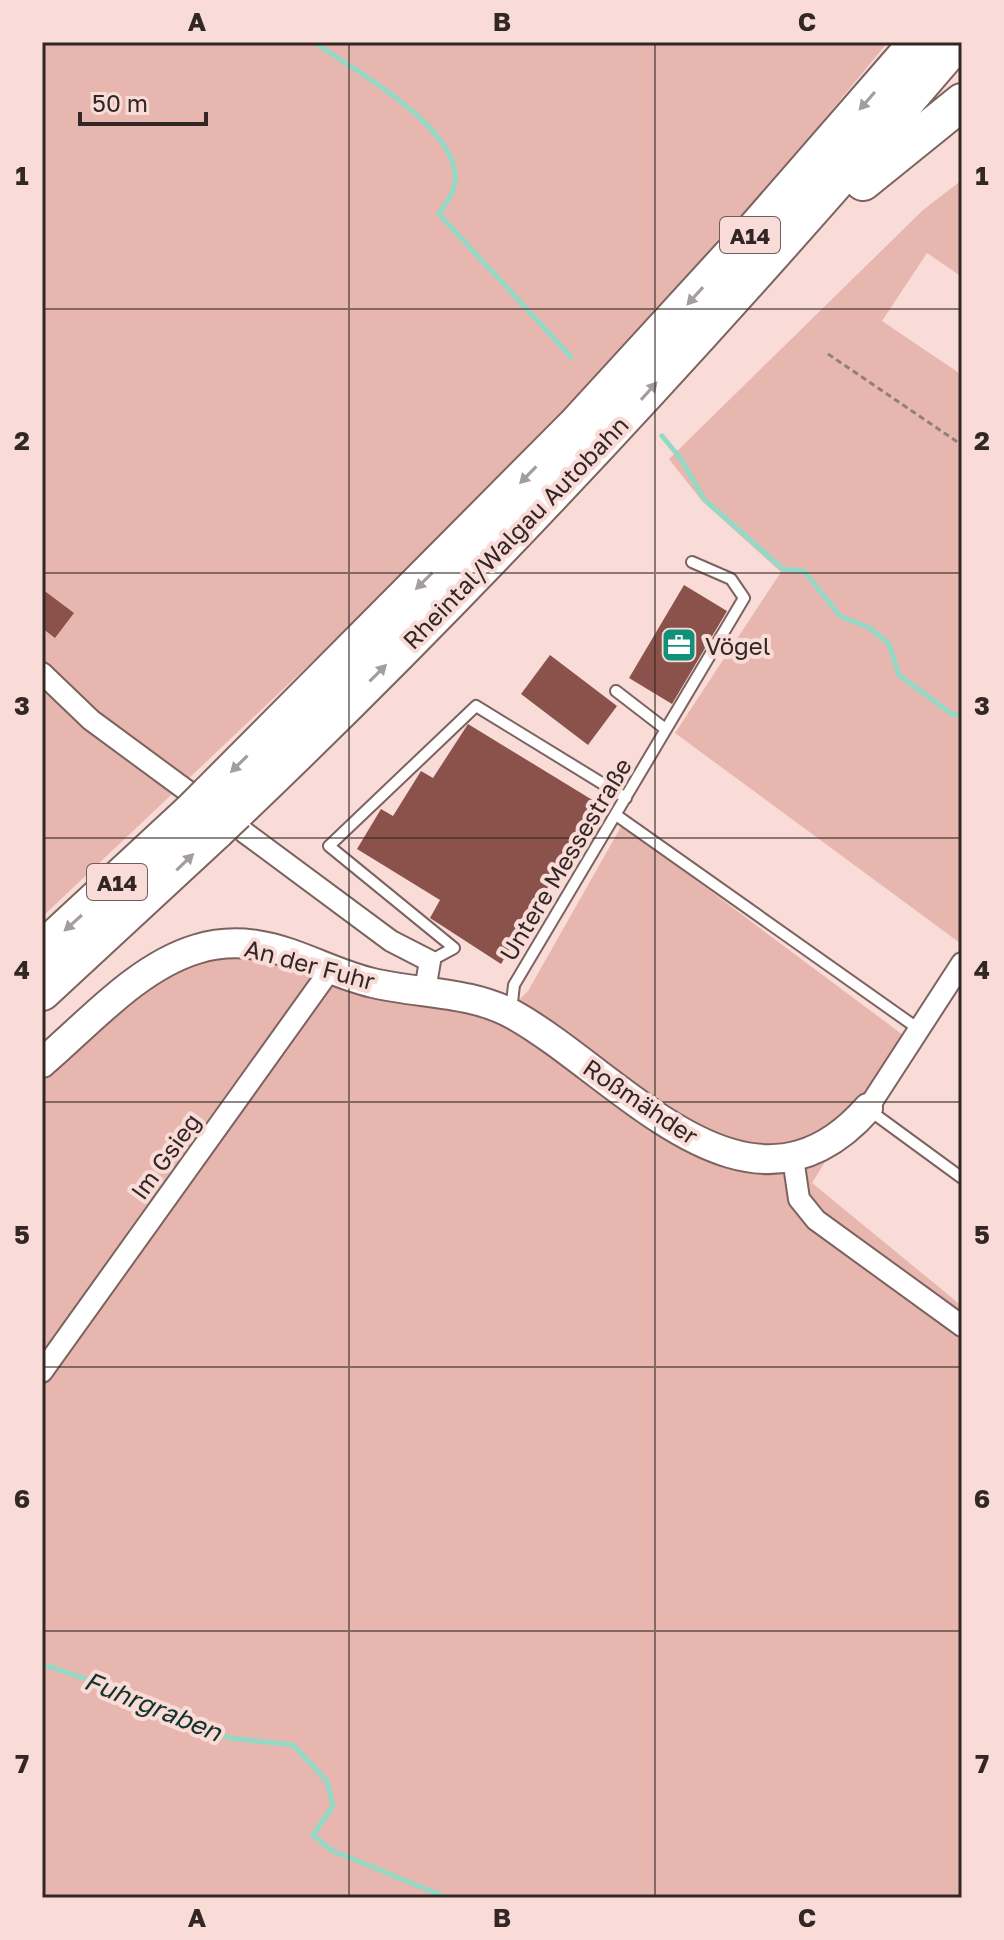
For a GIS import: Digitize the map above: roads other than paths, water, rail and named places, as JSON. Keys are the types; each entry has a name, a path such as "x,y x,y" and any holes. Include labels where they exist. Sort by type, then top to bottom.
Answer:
{"highway":[{"name":"Rheintal/Walgau Autobahn","path":"42,992 577,424 751,234 918,42"},
{"name":"Rheintal/Walgau Autobahn","path":"42,950 214,812 461,590 597,448 800,226 957,42"},
{"path":"800,226 842,204 879,166 962,102"}],"main road":[{"name":"An der Fuhr","path":"42,1063 148,973 195,949 217,944 260,945 373,983 425,990"},
{"name":"Roßmähder","path":"425,990 467,998 510,1012 696,1141 725,1155 744,1159 793,1158"},
{"path":"793,1158 830,1143 868,1108"}],"street":[{"path":"42,673 91,720 214,812 391,941 430,961 425,990"},
{"path":"868,1108 962,963"},
{"name":"Im Gsieg","path":"42,1372 330,970"},
{"path":"793,1158 799,1199 816,1220 962,1326"}],"lane":[{"name":"Untere Messestraße","path":"510,1012 514,985 744,598 731,579 692,562"},
{"path":"616,691 664,728"},
{"path":"430,961 454,948 329,846 476,706 626,798"},
{"path":"616,815 920,1030"},
{"path":"868,1108 962,1178"}],"waterway":[{"path":"314,42 404,104 427,124 444,145 454,166 454,187 439,214 571,357"},
{"path":"662,436 681,459 704,499 783,569 804,571 840,616 870,628 889,644 899,675 953,715 960,714"},
{"name":"Fuhrgraben","path":"42,1664 130,1694 229,1738 293,1745 327,1781 333,1806 313,1835 331,1850 448,1898"}],"place":[{"name":"Vögel","path":"679,645"}]}
